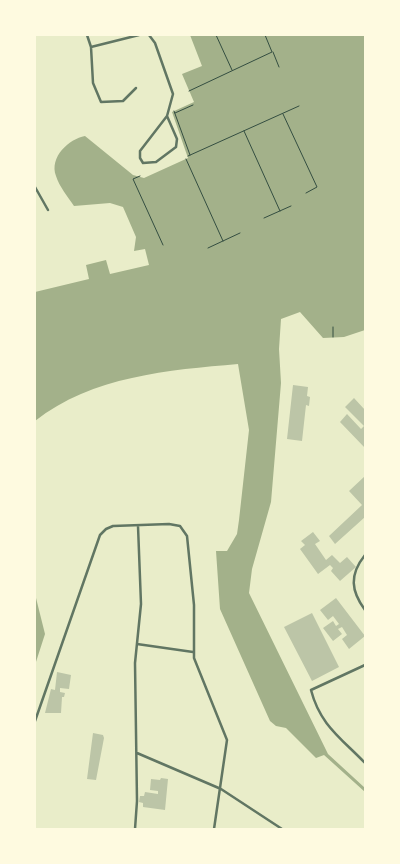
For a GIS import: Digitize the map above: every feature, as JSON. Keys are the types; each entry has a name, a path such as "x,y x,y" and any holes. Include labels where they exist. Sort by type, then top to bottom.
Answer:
{"street":[{"path":"87,35 91,47 92,84 101,102 124,101 136,88"},
{"path":"91,47 140,35"},
{"path":"149,35 155,43 173,91 167,116 140,150 140,158 143,163 156,162 176,147 177,139 167,116"},
{"path":"35,187 48,210"},
{"path":"135,829 137,644 141,604 138,525"},
{"path":"35,721 100,535 108,527 138,525 180,526 186,533 194,605 193,652 227,740 214,829"},
{"path":"365,555 358,564 352,589 355,597 365,610"},
{"path":"137,644 193,652"},
{"path":"365,665 311,690 314,703 324,722 365,763"},
{"path":"137,753 220,789 282,829"}],"path":[{"path":"216,35 232,70"},
{"path":"265,35 279,67"},
{"path":"189,90 272,52"},
{"path":"193,105 174,112 189,156 299,106"},
{"path":"282,113 317,187 306,192"},
{"path":"244,131 280,211"},
{"path":"186,159 223,241"},
{"path":"140,176 133,180 163,245"},
{"path":"264,218 291,206"},
{"path":"208,248 240,233"},
{"path":"333,327 333,337"}],"shaded area":[{"path":"190,35 365,35 365,330 344,337 323,338 300,312 281,319 279,349 281,383 271,502 252,569 249,593 328,754 365,788 365,792 324,755 316,758 286,728 276,726 270,721 220,609 216,551 227,551 237,534 249,430 238,364 158,373 106,385 81,394 57,406 35,421 35,292 89,279 86,265 106,260 110,274 149,265 145,249 134,251 136,237 123,207 110,203 74,206 61,188 56,176 55,162 67,145 85,136 133,175 144,178 188,158 172,112 194,102 182,74 202,66"},
{"path":"35,594 45,634 35,665"}],"building":[{"path":"293,385 308,387 307,396 310,397 309,406 306,405 302,441 287,439"},
{"path":"354,398 365,410 365,448 340,422 347,414 361,429 364,426 345,407"},
{"path":"365,476 365,517 335,544 329,536 362,505 349,491"},
{"path":"313,532 320,541 315,544 326,560 332,555 340,563 347,557 356,567 340,581 331,571 333,568 330,565 318,574 300,549 305,545 301,541"},
{"path":"336,598 365,636 349,649 342,639 347,635 342,627 338,629 342,634 333,641 323,628 333,621 336,626 339,624 333,616 328,620 320,610"},
{"path":"312,613 339,667 312,681 284,627"},
{"path":"57,672 71,675 69,689 60,688 60,692 65,693 64,697 62,697 61,713 45,713 51,689 55,690"},
{"path":"93,733 103,735 104,738 96,780 87,779"},
{"path":"161,778 168,779 165,810 143,807 143,803 139,802 140,796 144,796 145,792 158,794 158,791 150,790 151,779 160,780"}]}
